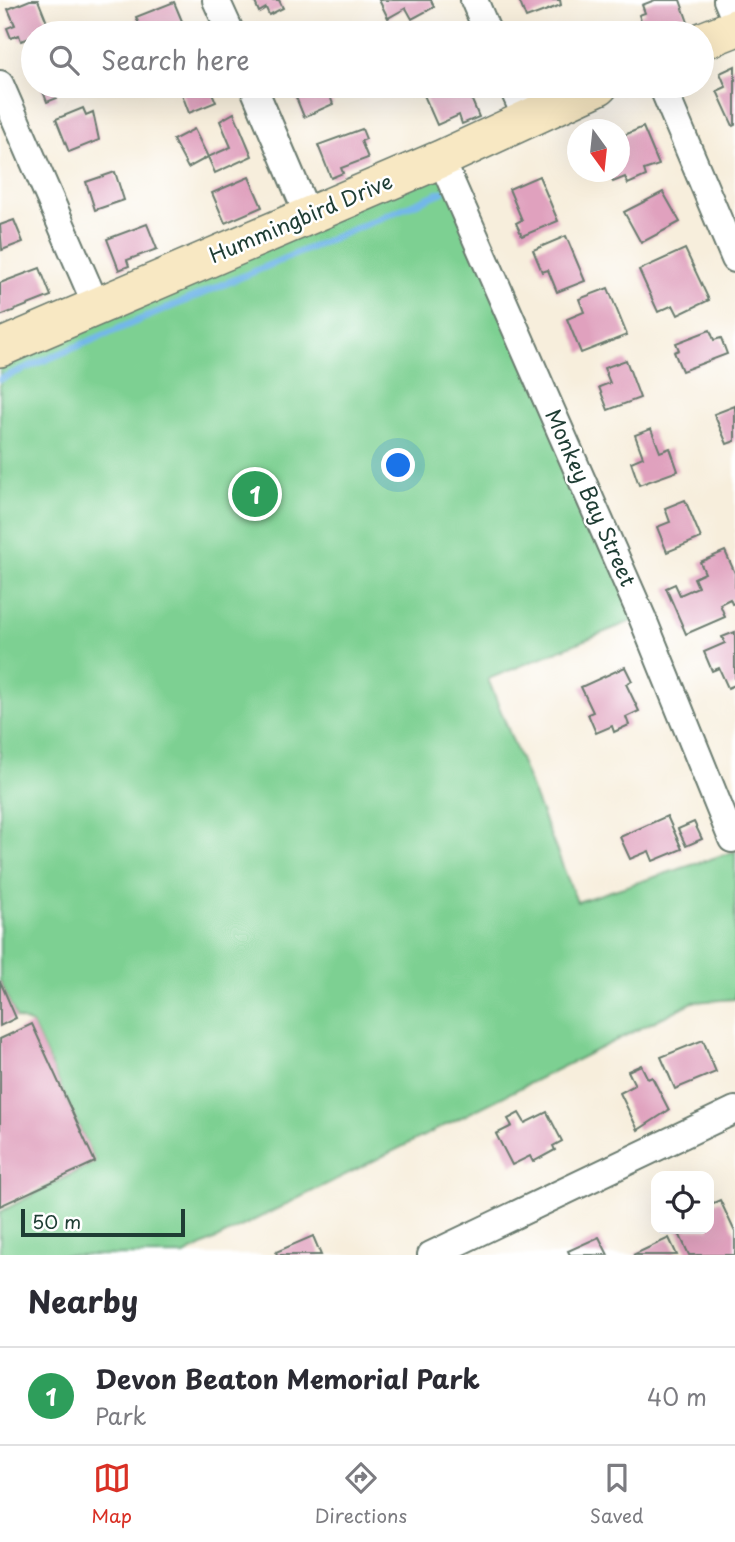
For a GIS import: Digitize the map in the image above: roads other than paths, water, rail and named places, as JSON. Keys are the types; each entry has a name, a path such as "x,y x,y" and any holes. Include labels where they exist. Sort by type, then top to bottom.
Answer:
{"street":[{"path":"216,0 225,21"},
{"path":"474,0 483,21"},
{"path":"727,0 735,19"},
{"path":"714,36 735,28"},
{"path":"0,85 97,307"},
{"path":"258,98 308,215"},
{"path":"517,98 527,120"},
{"name":"Hummingbird Drive","path":"0,348 441,159 574,98"},
{"path":"667,98 735,259"},
{"name":"Monkey Bay Street","path":"441,159 642,617 732,839"},
{"path":"431,1255 735,1110"}],"waterway":[{"path":"0,379 442,192"}],"place":[{"name":"Devon Beaton Memorial Park","path":"255,494"}]}
